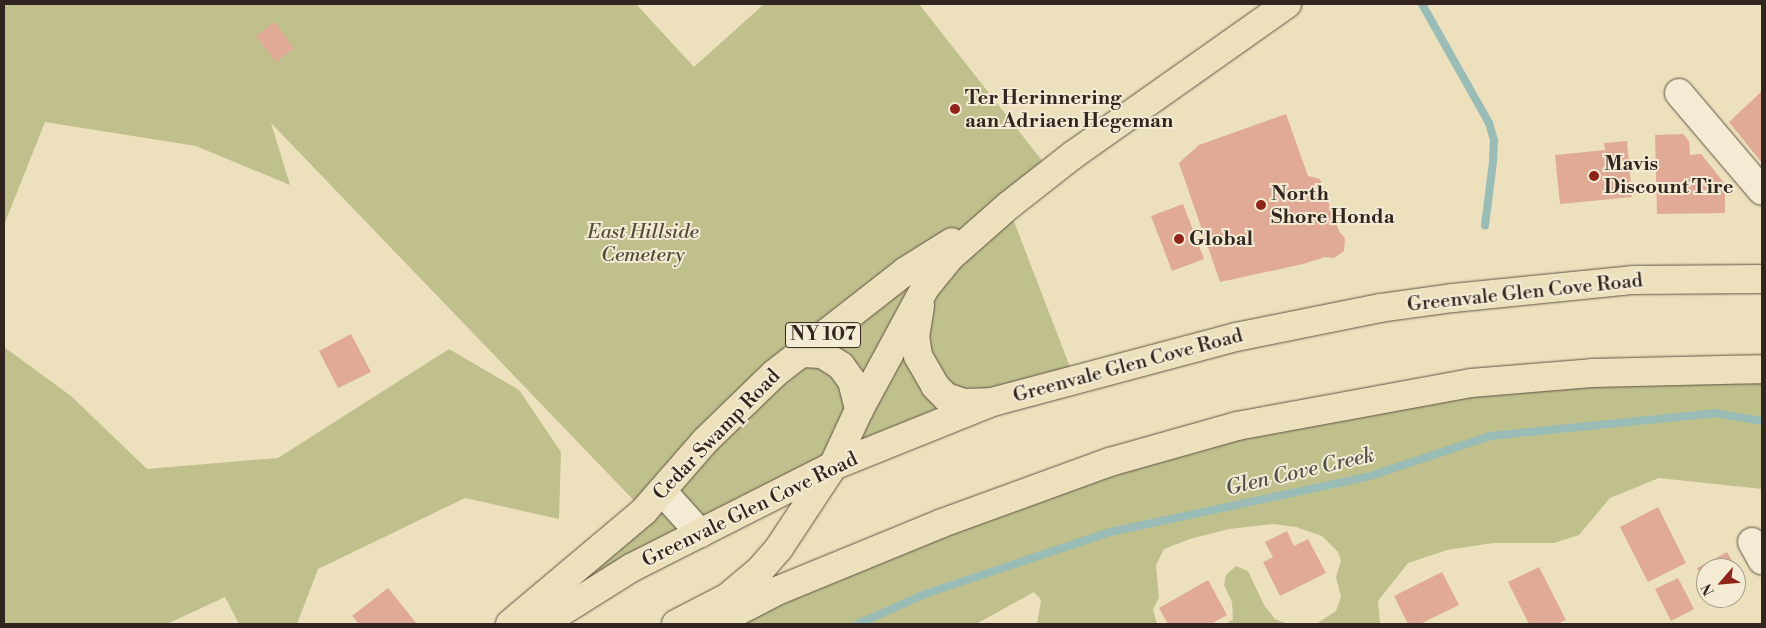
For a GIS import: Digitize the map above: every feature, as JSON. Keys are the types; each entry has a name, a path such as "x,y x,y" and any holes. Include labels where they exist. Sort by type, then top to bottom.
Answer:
{"main road":[{"name":"Cedar Swamp Road","path":"833,466 859,410 926,288 950,258 1008,206 1073,155 1287,4"},
{"name":"Cedar Swamp Road","path":"510,624 644,511 713,434 774,374 906,271 1008,206"},
{"name":"Greenvale Glen Cove Road","path":"542,624 631,568 833,466 992,402 1236,337 1380,308 1453,298 1634,280 1762,279"},
{"path":"926,288 917,316 915,336 918,356 925,372 946,397 963,403 992,402"},
{"path":"801,353 822,354 841,366 852,381 859,410"},
{"path":"713,624 779,590 942,523 1110,462 1238,426 1472,383 1592,373 1762,369"},
{"name":"NY 107","path":"676,624 728,597 760,570 779,548 833,466"}],"lane":[{"path":"1679,93 1762,191"},
{"path":"662,491 700,533"}],"green space":[{"name":"East Hillside Cemetery","path":"4,4 636,4 694,67 764,4 919,4 1051,172 1008,206 1075,380 990,400 824,468 627,568 525,624 594,563 652,507 710,440 778,373 912,271 979,225 906,271 774,374 706,440 644,511 271,123 290,185 196,146 45,122 4,225"},
{"path":"4,347 71,396 147,469 278,458 449,349 519,390 561,452 559,519 465,498 318,569 297,624 239,624 225,597 167,624 4,624"},
{"path":"1762,369 1762,489 1659,478 1610,498 1579,535 1554,543 1493,543 1447,550 1408,563 1378,601 1380,624 1316,624 1336,611 1341,597 1336,577 1341,561 1338,552 1322,536 1296,527 1273,524 1229,529 1190,539 1164,549 1156,565 1159,598 1153,609 1157,624 1037,624 1041,600 1034,592 976,624 713,624 942,523 1333,409"},
{"path":"1236,566 1248,571 1264,605 1275,619 1288,624 1226,624 1233,619 1232,602 1224,585 1226,575"}],"building":[{"path":"274,22 294,48 276,62 256,36"},
{"path":"1762,91 1762,163 1729,122"},
{"name":"North Shore Honda","path":"1286,114 1308,176 1320,179 1339,231 1345,238 1344,251 1334,258 1325,257 1303,264 1220,282 1179,163 1199,145"},
{"path":"1683,134 1689,141 1690,155 1701,154 1725,184 1725,213 1657,214 1655,135"},
{"name":"Mavis Discount Tire","path":"1627,141 1632,197 1560,204 1555,155 1605,150 1604,143"},
{"path":"1183,204 1204,259 1172,271 1151,216"},
{"path":"351,334 371,372 338,388 319,351"},
{"path":"1658,507 1686,563 1648,582 1620,527"},
{"path":"1287,531 1294,546 1308,539 1326,573 1280,596 1263,562 1273,557 1265,542"},
{"path":"1727,552 1730,558 1716,558"},
{"path":"1539,567 1566,620 1557,624 1529,624 1508,582"},
{"path":"1442,572 1459,605 1420,624 1408,624 1394,596"},
{"path":"1678,578 1694,609 1671,621 1655,589"},
{"path":"1208,580 1227,615 1211,624 1168,624 1159,608"},
{"path":"388,588 417,624 359,624 352,616"}],"waterway":[{"path":"1422,4 1489,123 1494,141 1485,225"},
{"name":"Glen Cove Creek","path":"858,624 925,594 1110,532 1367,477 1490,436 1715,413 1762,421"}],"place":[{"name":"Ter Herinnering aan Adriaen Hegeman","path":"955,109"},
{"name":"Mavis Discount Tire","path":"1594,176"},
{"name":"North Shore Honda","path":"1261,205"},
{"name":"Global","path":"1179,239"}]}
